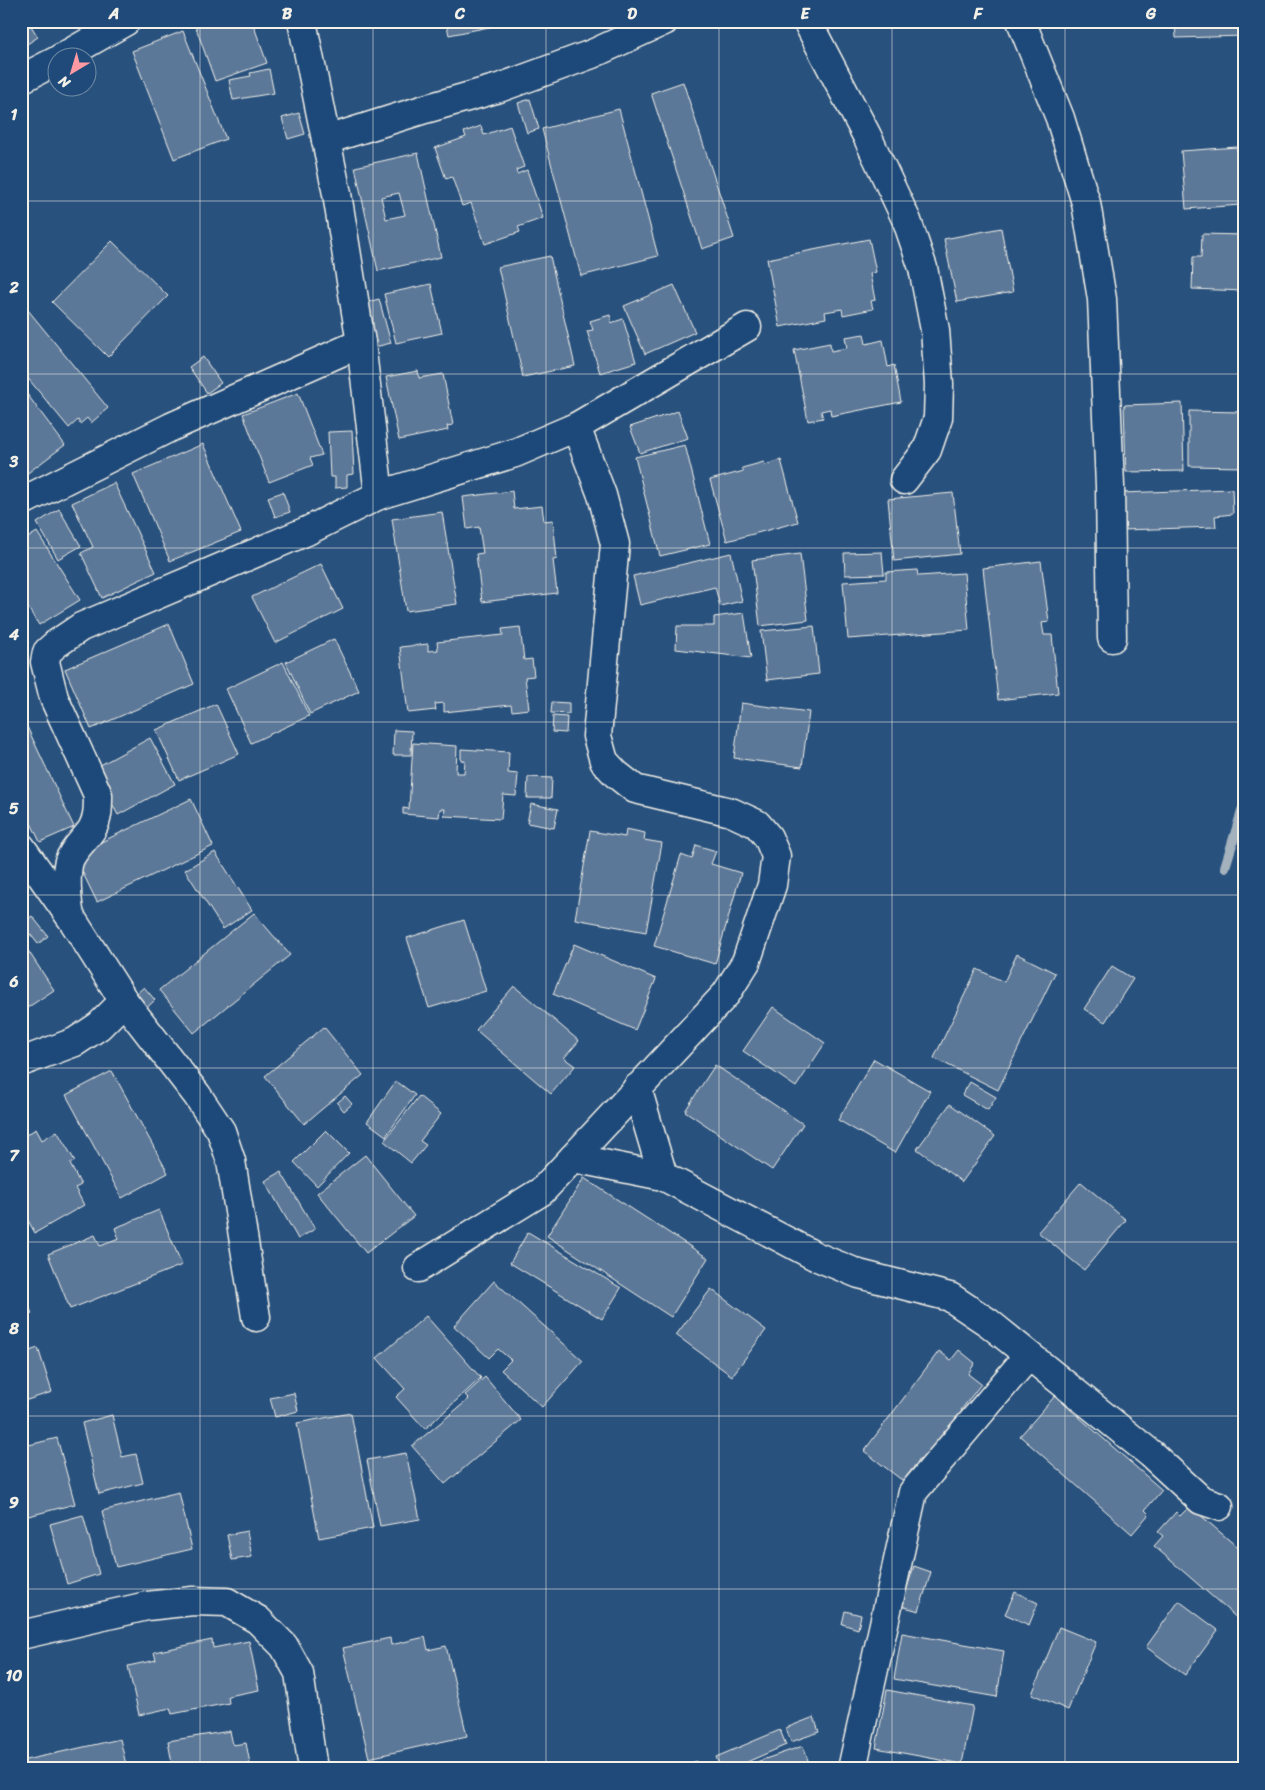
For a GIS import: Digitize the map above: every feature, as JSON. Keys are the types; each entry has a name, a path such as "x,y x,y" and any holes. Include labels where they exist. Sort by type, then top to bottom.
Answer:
{"street":[{"path":"79,48 126,21"},
{"path":"302,21 337,194 361,342 379,495"},
{"path":"326,140 499,88 592,54 664,21"},
{"path":"807,21 871,144 906,220 923,268 935,330 939,384 938,418 927,450 904,480"},
{"path":"1021,21 1060,118 1086,203 1102,299 1110,486 1112,638"},
{"path":"21,79 48,65"},
{"path":"70,916 66,900 69,861 92,829 98,813 98,796 54,698 45,662 47,652 81,627 307,531 379,495 514,453 576,427 747,327"},
{"path":"21,502 171,427 361,342"},
{"path":"418,1268 542,1191 726,994 746,962 772,885 776,856 768,837 757,824 731,812 635,789 616,774 604,760 598,736 615,544 602,495 576,427"},
{"path":"21,847 70,916 124,1001 197,1095 221,1131 230,1161 256,1317"},
{"path":"21,1062 75,1042 99,1026 124,1001"},
{"path":"637,1088 663,1176"},
{"path":"573,1158 663,1176 815,1256 859,1274 950,1297 989,1323 1151,1454 1201,1500 1219,1506"},
{"path":"852,1769 913,1492 1028,1356"},
{"path":"21,1635 147,1606 193,1601 227,1602 258,1620 284,1646 300,1673 313,1769"}],"building":[{"path":"28,21 38,37 21,48 21,22"},
{"path":"206,21 252,21 267,63 215,81 195,25"},
{"path":"446,21 498,21 499,25 449,35"},
{"path":"1175,21 1243,21 1244,36 1176,38"},
{"path":"183,31 226,139 174,159 132,51"},
{"path":"269,69 274,93 233,100 229,80 251,76 250,73"},
{"path":"683,82 734,238 702,249 651,93"},
{"path":"530,99 539,129 527,133 518,103"},
{"path":"619,109 658,256 581,276 542,129"},
{"path":"299,113 305,134 288,139 282,118"},
{"path":"481,126 484,135 510,126 524,167 516,170 517,174 527,170 543,218 518,227 520,232 485,244 471,203 462,206 452,177 446,179 435,148 466,137 464,132"},
{"path":"1237,147 1241,205 1186,209 1181,151"},
{"path":"418,153 441,257 378,271 355,167","holes":["399,193 405,215 386,219 381,197"]},
{"path":"1001,228 1013,292 957,302 944,239"},
{"path":"1202,234 1244,235 1244,291 1192,289 1193,257 1201,257"},
{"path":"869,239 876,272 870,274 875,300 871,301 873,309 843,315 842,309 825,312 826,318 780,327 767,259"},
{"path":"112,241 168,296 108,357 52,302"},
{"path":"550,256 575,366 523,377 498,267"},
{"path":"431,284 442,333 396,343 384,294"},
{"path":"674,285 695,332 645,354 624,306"},
{"path":"379,299 391,343 375,347 364,303"},
{"path":"28,310 108,408 91,423 87,418 80,424 78,420 69,428 21,370 21,316"},
{"path":"610,315 611,323 623,319 636,362 600,373 587,331 593,330 590,321"},
{"path":"864,334 866,344 883,340 888,367 894,365 901,402 831,416 830,409 821,411 823,418 808,421 794,350 830,343 831,351 847,348 845,337"},
{"path":"203,357 221,383 207,393 189,367"},
{"path":"418,371 419,378 443,374 453,425 447,426 448,430 399,440 386,377"},
{"path":"21,386 65,445 21,478"},
{"path":"298,393 322,455 310,458 313,465 269,482 243,414"},
{"path":"1182,403 1184,471 1126,472 1124,405"},
{"path":"678,411 688,438 640,453 630,427"},
{"path":"1189,411 1242,412 1242,467 1189,466"},
{"path":"352,431 354,474 347,475 347,487 335,488 335,477 330,477 328,432"},
{"path":"203,444 241,532 170,561 133,474"},
{"path":"685,445 710,544 660,556 635,457"},
{"path":"781,460 798,522 727,541 710,480 744,471 742,468 764,462 765,465"},
{"path":"114,483 156,572 102,598 81,553 93,547 72,503"},
{"path":"1232,489 1233,514 1215,516 1216,527 1123,530 1121,493"},
{"path":"512,491 514,509 542,506 544,521 553,520 557,559 553,560 557,593 482,602 476,554 483,553 479,527 467,529 463,497"},
{"path":"283,492 290,512 275,517 268,497"},
{"path":"953,493 960,554 894,561 888,499"},
{"path":"59,509 81,546 58,559 37,523"},
{"path":"442,512 457,604 406,611 392,519"},
{"path":"37,532 80,600 39,625 21,597 21,542"},
{"path":"882,552 884,574 845,575 844,553"},
{"path":"731,553 742,601 720,606 715,587 640,605 633,576"},
{"path":"800,554 808,620 760,626 752,560"},
{"path":"1041,561 1049,622 1042,623 1044,635 1052,635 1058,693 998,700 983,568"},
{"path":"321,564 343,609 275,643 252,597"},
{"path":"917,570 918,576 964,573 969,630 848,639 843,582 886,579 886,572"},
{"path":"744,613 751,658 676,649 677,626 714,626 714,617"},
{"path":"169,624 194,684 91,729 65,669"},
{"path":"814,626 819,674 767,680 761,631"},
{"path":"520,627 524,660 532,659 534,676 525,677 529,709 512,711 511,705 444,712 444,703 435,704 436,710 408,713 400,647 428,644 428,651 438,650 437,642 503,635 502,629"},
{"path":"334,639 359,691 310,714 286,662"},
{"path":"283,662 309,716 251,743 226,689"},
{"path":"552,702 569,703 569,714 551,713"},
{"path":"741,703 809,712 802,767 734,758"},
{"path":"216,704 239,754 179,780 156,730"},
{"path":"21,714 74,827 40,842 21,802"},
{"path":"553,716 567,717 566,733 552,732"},
{"path":"394,730 412,731 411,755 393,755"},
{"path":"150,738 175,784 118,815 93,769"},
{"path":"413,743 457,746 456,773 464,773 465,761 461,760 461,749 509,752 508,773 518,774 516,796 503,795 501,819 444,816 445,809 440,809 439,817 403,814 403,808 409,809"},
{"path":"528,777 552,778 551,798 527,798"},
{"path":"191,799 213,846 97,902 74,855"},
{"path":"531,804 558,809 554,828 527,823"},
{"path":"626,829 645,833 644,840 662,843 646,932 575,919 590,831 625,837"},
{"path":"696,845 716,851 711,864 741,873 715,964 654,946 681,855 692,859"},
{"path":"215,852 252,910 223,929 185,870"},
{"path":"254,913 290,955 194,1033 159,990"},
{"path":"32,916 48,936 38,944 22,924"},
{"path":"464,920 486,991 429,1008 407,938"},
{"path":"21,940 54,990 21,1012"},
{"path":"574,944 656,979 635,1030 553,994"},
{"path":"1017,954 1055,973 998,1090 934,1058 977,969 1004,982"},
{"path":"1112,966 1133,979 1105,1022 1084,1009"},
{"path":"514,986 579,1041 564,1058 575,1066 551,1094 476,1030"},
{"path":"144,987 155,1000 141,1013 129,1000"},
{"path":"773,1007 825,1043 796,1087 743,1051"},
{"path":"324,1027 363,1075 304,1124 265,1076"},
{"path":"874,1059 930,1091 895,1153 838,1120"},
{"path":"715,1065 803,1124 772,1170 685,1111"},
{"path":"112,1071 168,1173 122,1198 66,1095"},
{"path":"396,1081 415,1095 386,1136 367,1122"},
{"path":"970,1082 996,1097 988,1110 962,1095"},
{"path":"345,1096 352,1104 344,1111 337,1103"},
{"path":"419,1096 441,1114 420,1141 426,1145 411,1163 384,1141"},
{"path":"950,1104 995,1136 962,1182 917,1149"},
{"path":"36,1129 42,1140 57,1131 75,1161 70,1164 81,1185 75,1188 84,1205 35,1233 21,1208 21,1138"},
{"path":"326,1130 349,1153 317,1186 294,1162"},
{"path":"365,1155 414,1216 366,1253 317,1193"},
{"path":"281,1172 315,1229 298,1239 265,1181"},
{"path":"584,1178 708,1258 671,1317 547,1236"},
{"path":"1081,1182 1126,1220 1084,1270 1038,1232"},
{"path":"159,1210 182,1265 70,1309 48,1254 95,1235 100,1246 119,1239 115,1228"},
{"path":"528,1232 621,1288 602,1319 510,1263"},
{"path":"494,1281 583,1361 542,1407 501,1370 511,1360 498,1349 489,1358 454,1326"},
{"path":"21,1285 32,1314 21,1318"},
{"path":"711,1289 766,1330 732,1376 676,1335"},
{"path":"426,1316 481,1378 425,1429 396,1397 405,1389 377,1358"},
{"path":"38,1348 52,1392 21,1402 21,1354"},
{"path":"959,1350 975,1363 968,1374 981,1384 961,1410 964,1412 925,1463 920,1459 903,1481 864,1451 939,1351 951,1360"},
{"path":"485,1377 521,1420 445,1484 412,1446 469,1399 465,1395"},
{"path":"294,1393 298,1411 275,1417 270,1398"},
{"path":"1055,1396 1162,1490 1145,1510 1149,1514 1132,1534 1020,1436"},
{"path":"351,1413 373,1528 319,1538 297,1423"},
{"path":"112,1415 122,1457 136,1454 143,1483 99,1494 82,1423"},
{"path":"57,1438 75,1504 21,1518 21,1447"},
{"path":"406,1453 420,1519 380,1526 367,1460"},
{"path":"179,1492 192,1549 116,1567 102,1511"},
{"path":"1190,1506 1244,1553 1244,1612 1238,1619 1154,1546 1163,1536 1158,1532 1176,1512 1180,1516"},
{"path":"83,1515 99,1574 67,1584 50,1524"},
{"path":"247,1531 252,1557 232,1560 227,1535"},
{"path":"914,1566 931,1572 919,1611 901,1606"},
{"path":"1015,1592 1038,1603 1029,1625 1005,1614"},
{"path":"1179,1601 1218,1630 1185,1675 1146,1647"},
{"path":"845,1611 861,1615 858,1629 842,1624"},
{"path":"1059,1627 1096,1642 1068,1710 1032,1694"},
{"path":"902,1633 1004,1651 997,1697 894,1679"},
{"path":"425,1637 428,1650 446,1646 467,1736 369,1758 343,1648 390,1638 391,1645"},
{"path":"212,1640 213,1648 249,1641 259,1690 228,1696 229,1703 172,1714 170,1708 139,1715 128,1666 156,1660 154,1652"},
{"path":"887,1690 973,1706 962,1764 876,1748"},
{"path":"814,1717 819,1732 791,1742 786,1728"},
{"path":"780,1730 786,1745 731,1769 721,1769 716,1757"},
{"path":"230,1731 233,1745 246,1743 251,1769 173,1769 168,1741"},
{"path":"120,1739 127,1769 21,1769 21,1761"},
{"path":"803,1746 811,1769 736,1769"},
{"path":"696,1761 698,1769 682,1769 681,1767"}],"waterway":[{"path":"1225,867 1244,805"}]}
